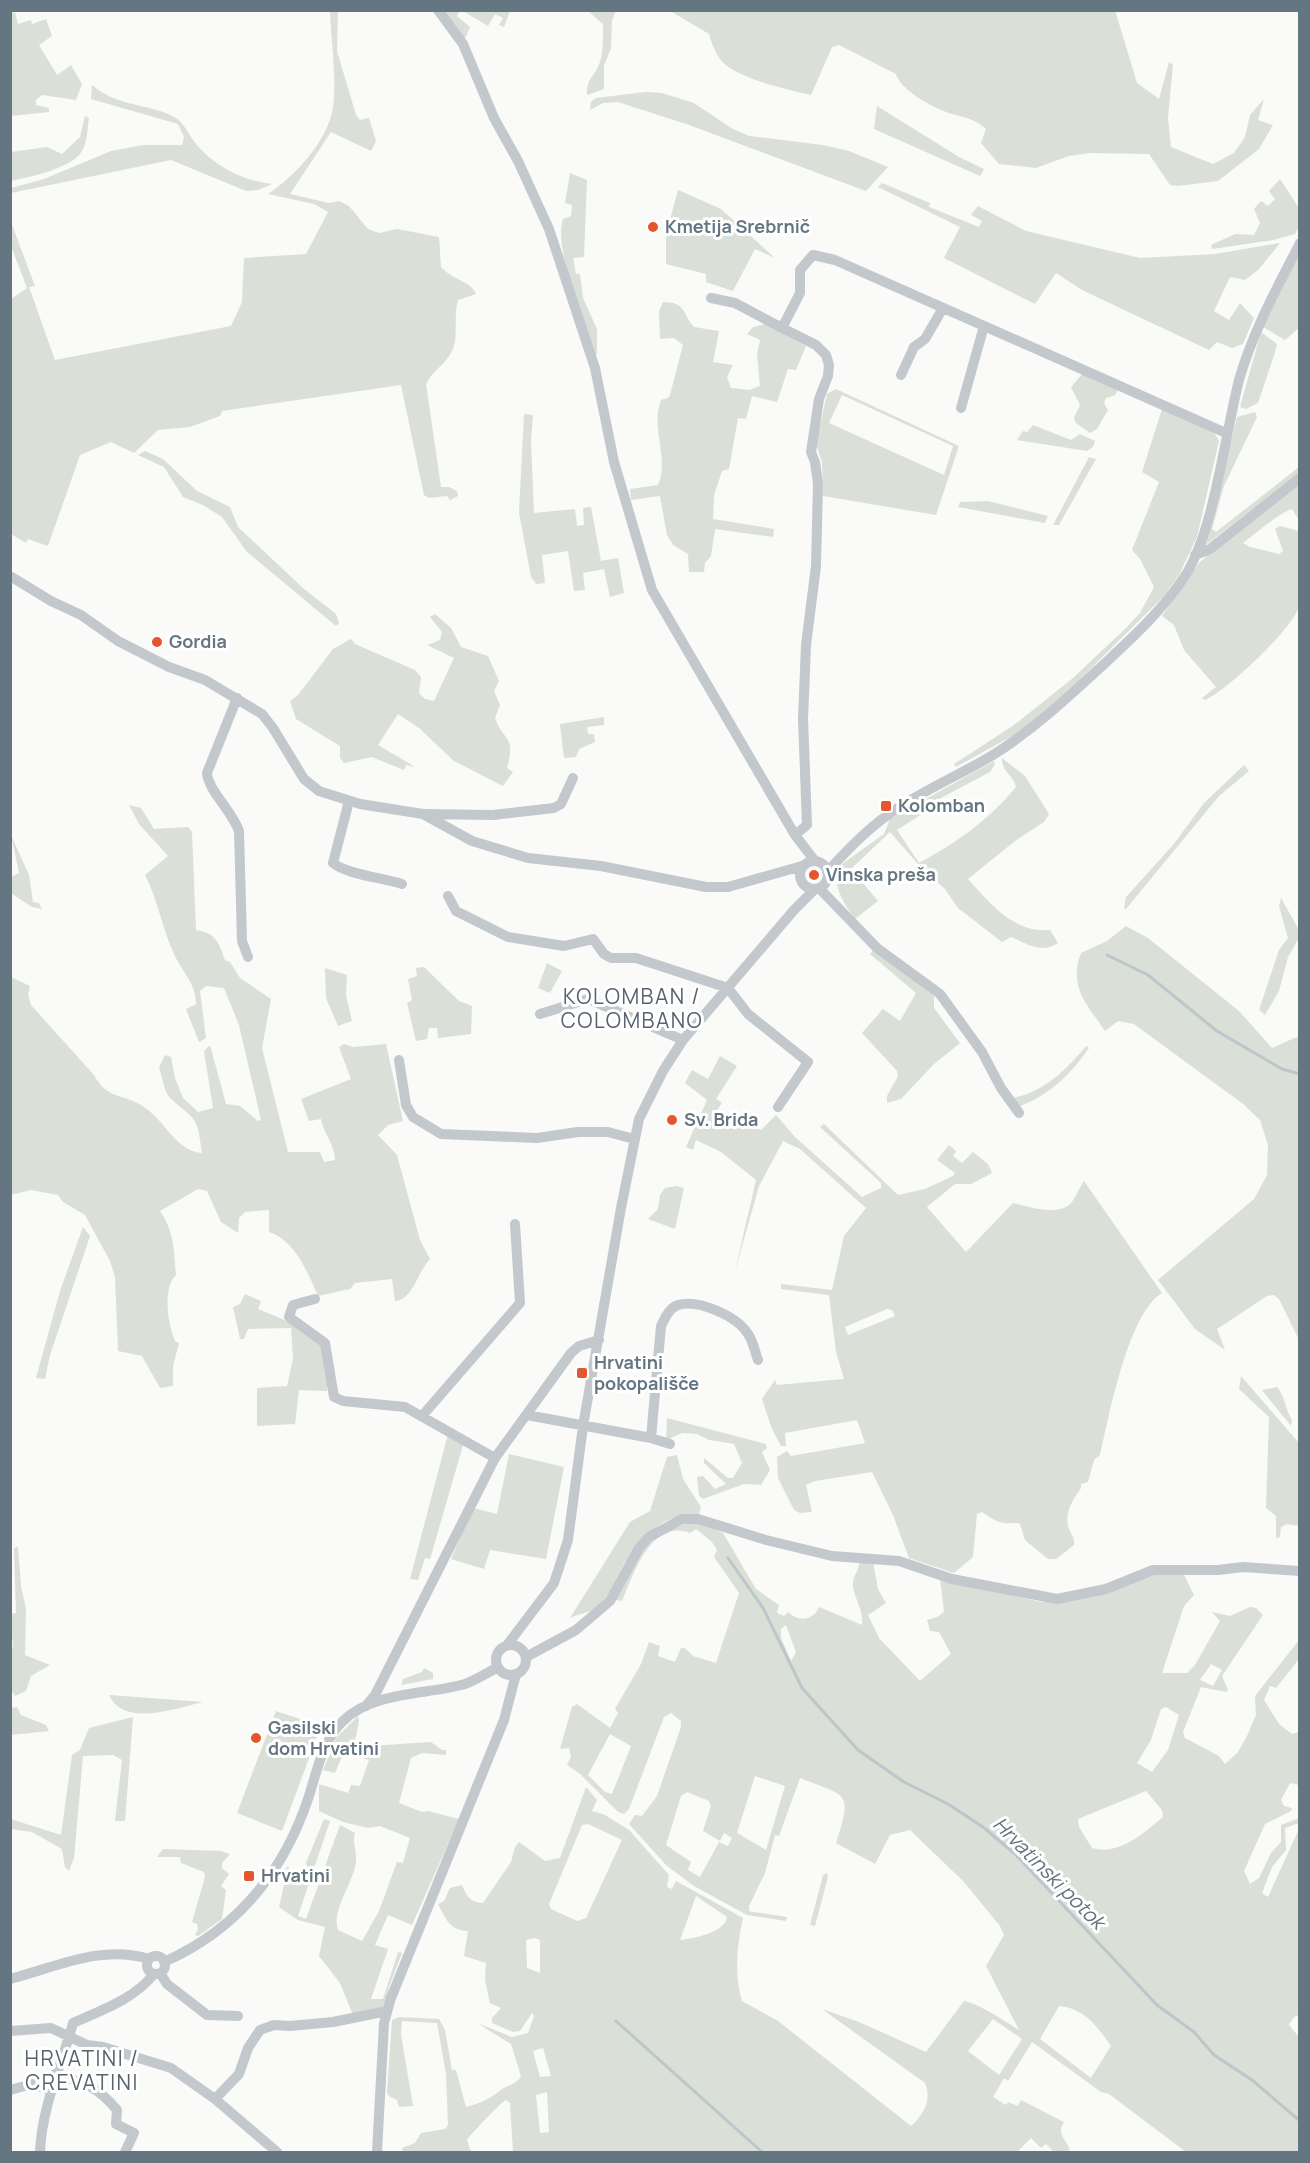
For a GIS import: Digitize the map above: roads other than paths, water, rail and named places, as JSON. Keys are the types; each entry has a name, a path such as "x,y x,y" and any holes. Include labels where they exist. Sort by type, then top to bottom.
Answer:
{"street":[{"path":"438,10 462,44 494,118 518,161 552,238 595,368 614,462 652,590 797,838 816,861 824,865 822,883 834,901 877,948 940,994 982,1052 1001,1088 1019,1113"},
{"path":"377,2152 384,2023 404,1962 504,1720 511,1691 506,1672 497,1653 508,1644 554,1583 561,1565 571,1521 598,1340 639,1119 683,1040 794,910 822,883 847,849 901,806 1022,736 1140,631 1179,584 1195,555 1212,501 1226,433 1251,343 1267,305 1299,243"},
{"path":"782,328 800,293 800,270 813,255 835,260 1226,433"},
{"path":"711,298 735,303 816,345 826,355 829,365 828,376 819,399 810,453 815,462 818,484 816,566 806,645 803,708 802,746 807,825 797,838 802,866 801,882 794,910"},
{"path":"901,375 914,347 926,339 943,308"},
{"path":"961,408 984,326"},
{"path":"1195,555 1210,549 1299,478"},
{"path":"10,576 51,601 81,615 118,641 237,698 262,714 304,779 319,791 349,801 423,814 493,815 554,808 561,804 573,778"},
{"path":"237,698 207,772 207,780 234,816 239,831 242,941 248,957"},
{"path":"349,801 333,863 342,870 373,875 402,884"},
{"path":"423,814 472,841 528,858 601,866 706,887 728,887 773,875 847,849"},
{"path":"773,875 801,882 822,883"},
{"path":"448,896 456,911 508,937 564,946 593,939 604,954 611,957 636,958 728,988 748,1014 808,1062 778,1107"},
{"path":"540,1014 588,999 683,1040"},
{"path":"399,1060 406,1105 413,1117 441,1134 537,1138 578,1132 598,1132 634,1139"},
{"path":"422,1416 520,1302 514,1224"},
{"path":"315,1299 292,1305 289,1317 325,1343 334,1397 343,1401 405,1407 495,1458"},
{"path":"651,1438 661,1326 669,1311 677,1305 696,1304 721,1312 748,1332 758,1360"},
{"path":"364,1707 375,1695 495,1458 571,1353 579,1346 598,1340"},
{"path":"527,1415 651,1438 670,1444"},
{"path":"508,1644 524,1652 576,1630 610,1601 639,1548 649,1537 682,1519 698,1519 766,1540 832,1556 899,1562 962,1581 1057,1599 1082,1596 1106,1589 1153,1570 1243,1567 1299,1570"},
{"path":"40,2152 41,2128 55,2074 73,2023 124,2000 140,1989 160,1969 239,1915 262,1889 289,1845 331,1736 344,1719 364,1707 387,1700 467,1683 525,1667 520,1629"},
{"path":"10,1979 99,1954 130,1953 149,1959 157,1956 167,1984 207,2015 238,2016"},
{"path":"149,1959 147,1967 160,1969"},
{"path":"215,2099 239,2074 248,2048 260,2030 274,2025 290,2026 333,2022 387,2012"},
{"path":"10,2031 51,2028 87,2045 103,2047 171,2068 215,2099 277,2152"},
{"path":"55,2074 90,2084 117,2110 119,2118 116,2124 134,2133 125,2152"},
{"path":"10,2090 32,2084 51,2090"}],"waterway":[{"path":"1107,955 1148,975 1217,1031 1282,1069 1300,1074"},
{"name":"Hrvatinski potok","path":"728,1558 763,1608 802,1688 858,1750 904,1782 948,1804 983,1827 1015,1854 1157,2005 1194,2032 1214,2055 1252,2080 1300,2121"},
{"name":"Hrvatinski potok","path":"616,2021 762,2152"}],"place":[{"name":"Kmetija Srebrnič","path":"653,227"},
{"name":"Gordia","path":"157,642"},
{"name":"Kolomban","path":"886,806"},
{"name":"Vinska preša","path":"814,875"},
{"name":"Sv. Brida","path":"672,1120"},
{"name":"Hrvatini pokopališče","path":"582,1373"},
{"name":"Gasilski dom Hrvatini","path":"256,1738"},
{"name":"Hrvatini","path":"249,1876"}],"district":[{"name":"KOLOMBAN / COLOMBANO","path":"632,1009"},
{"name":"HRVATINI / CREVATINI","path":"82,2071"}]}
